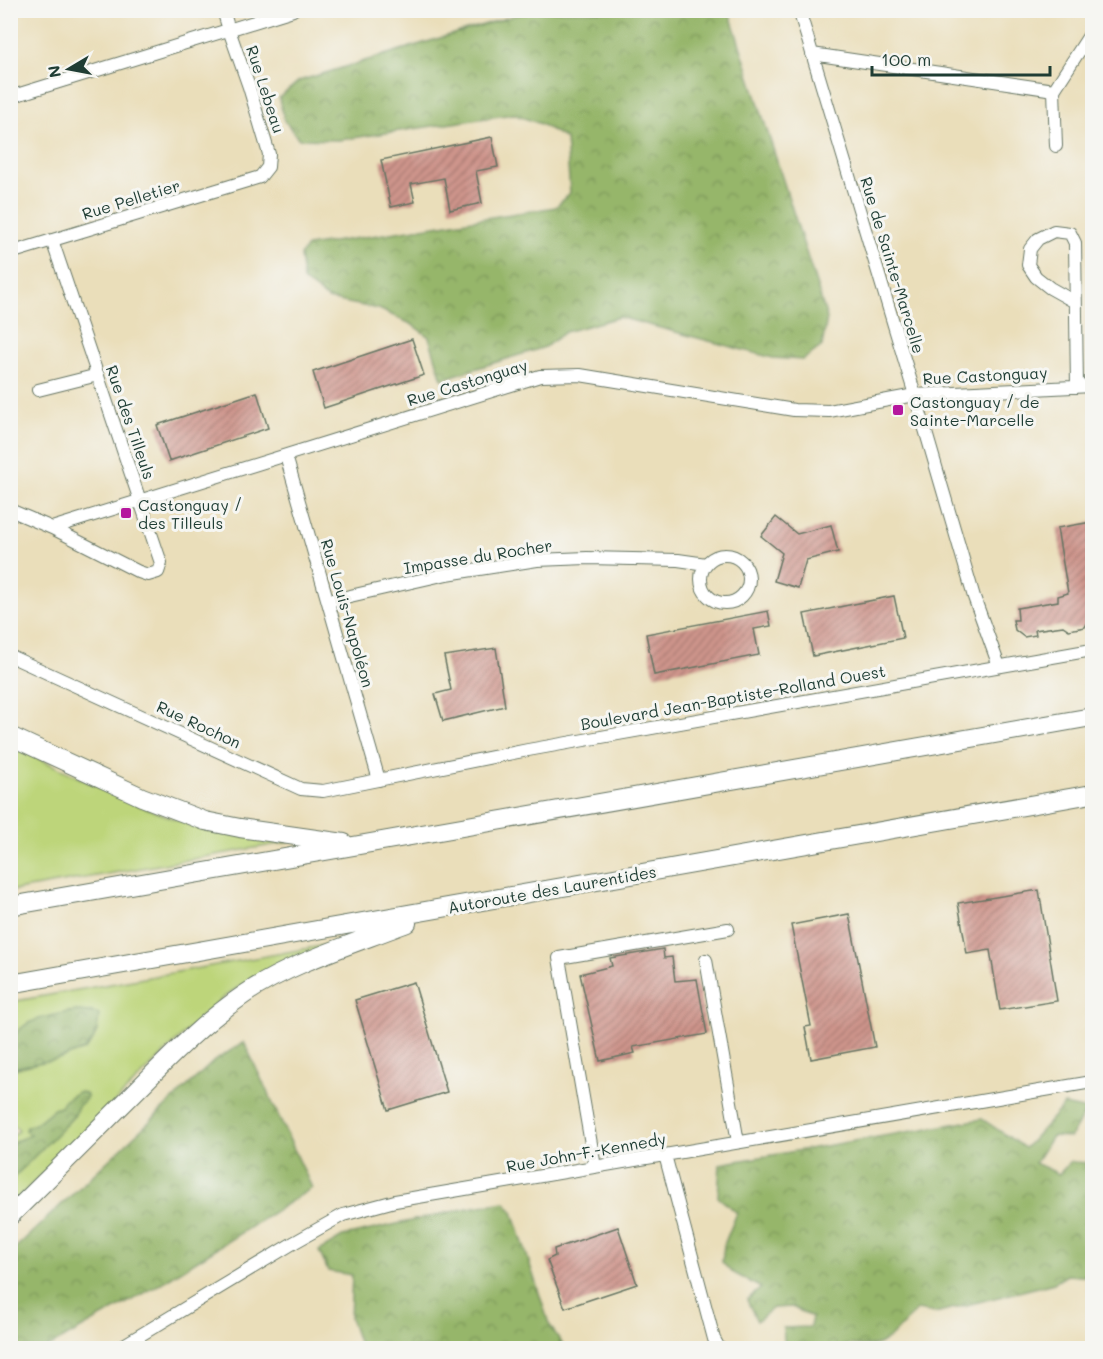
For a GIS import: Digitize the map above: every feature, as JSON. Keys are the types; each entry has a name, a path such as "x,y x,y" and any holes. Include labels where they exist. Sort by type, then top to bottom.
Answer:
{"highway":[{"path":"10,906 1092,717"},
{"path":"10,736 142,797 205,821 361,846"},
{"name":"Autoroute des Laurentides","path":"10,984 1092,794"},
{"path":"10,1216 179,1048 211,1019 245,994 311,961 445,908"}],"street":[{"name":"Rue Lebeau","path":"223,10 269,153 268,167 260,177"},
{"path":"10,98 293,10"},
{"name":"Rue de Sainte-Marcelle","path":"799,10 974,597 999,666"},
{"path":"1056,146 1054,90 1092,31"},
{"path":"813,54 1054,90"},
{"name":"Rue Pelletier","path":"10,253 260,177"},
{"path":"1075,302 1036,277 1028,265 1030,249 1038,238 1054,231 1070,233 1075,243 1077,387"},
{"name":"Rue des Tilleuls","path":"52,240 161,563 158,572 148,574 139,572 52,528"},
{"path":"38,390 98,375"},
{"name":"Rue Castonguay","path":"52,528 540,376 580,375 794,410 828,411 915,395 1092,386"},
{"name":"Rue Louis-Napoléon","path":"286,456 379,780"},
{"path":"10,510 52,528"},
{"name":"Impasse du Rocher","path":"328,601 447,574 537,560 586,558 678,560 706,564"},
{"name":"Boulevard Jean-Baptiste-Rolland Ouest","path":"379,780 528,750 1092,650"},
{"name":"Rue Rochon","path":"10,656 301,789 323,791 379,780"},
{"path":"595,1167 559,958 728,929"},
{"path":"706,960 738,1142"},
{"name":"Rue John-F.-Kennedy","path":"119,1348 343,1215 395,1201 1092,1082"},
{"path":"665,1155 718,1348"}],"green space":[{"path":"529,11 729,11 827,318 822,346 803,360 773,358 619,317 565,332 545,347 442,379 429,337 411,324 379,309 328,299 303,280 300,255 308,246 556,207 570,193 566,139 541,124 513,114 339,140 299,139 284,120 279,98 299,81"},
{"path":"10,745 133,803 183,822 209,831 289,842 11,891"},
{"path":"343,942 264,973 222,999 205,1013 11,1205 11,1180 75,1115 77,1107 87,1096 85,1093 78,1092 65,1100 60,1107 54,1109 35,1125 25,1129 32,1135 16,1141 11,1147 11,1137 19,1130 12,1124 11,1117 11,1070 84,1050 93,1040 97,1030 93,1012 68,1012 28,1023 11,1039 11,1002"},
{"path":"78,1011 97,1013 99,1016 93,1040 84,1050 58,1059 11,1070 11,1039 22,1028 40,1019"},
{"path":"244,1042 312,1188 155,1287 47,1348 11,1348 11,1252 214,1061"},
{"path":"78,1092 85,1093 87,1096 73,1116 11,1180 11,1146 16,1141 31,1135 25,1130 27,1127 60,1107 65,1100"},
{"path":"1064,1105 1087,1110 1070,1137 1052,1136 1035,1163 1059,1174 1070,1162 1092,1163 1092,1277 1067,1275 1054,1283 935,1313 917,1310 891,1336 876,1345 787,1348 783,1328 810,1327 812,1317 792,1307 773,1308 757,1321 747,1300 761,1288 730,1271 722,1262 724,1245 737,1213 718,1197 720,1164 982,1119 1025,1148"},
{"path":"505,1202 513,1212 549,1324 565,1348 360,1348 350,1318 352,1275 328,1271 319,1251 344,1236"}],"building":[{"path":"492,137 498,167 476,171 482,203 450,210 444,178 411,184 415,202 391,207 381,160"},
{"path":"412,339 424,375 324,408 313,372"},
{"path":"257,392 268,428 169,461 157,425"},
{"path":"776,517 797,534 831,525 838,552 806,560 798,588 774,581 782,553 761,536"},
{"path":"1092,522 1092,619 1085,627 1069,630 1063,626 1035,630 1036,635 1024,637 1015,630 1013,620 1018,620 1017,608 1058,601 1058,596 1068,593 1057,528"},
{"path":"894,596 903,638 813,656 804,614"},
{"path":"768,611 771,626 754,629 759,655 654,675 646,634"},
{"path":"496,648 505,706 443,721 435,694 451,690 444,656"},
{"path":"1039,890 1057,1001 1000,1010 990,950 967,954 958,903"},
{"path":"849,914 875,1047 811,1059 805,1027 811,1026 791,925"},
{"path":"663,949 664,958 672,957 675,981 697,979 707,1034 633,1047 635,1053 600,1061 580,974 612,966 610,958"},
{"path":"414,982 447,1092 388,1110 355,1000"},
{"path":"618,1227 637,1284 565,1308 547,1260 555,1256 554,1249"}],"place":[{"name":"Castonguay / de Sainte-Marcelle","path":"898,410"},
{"name":"Castonguay / des Tilleuls","path":"126,513"}]}
